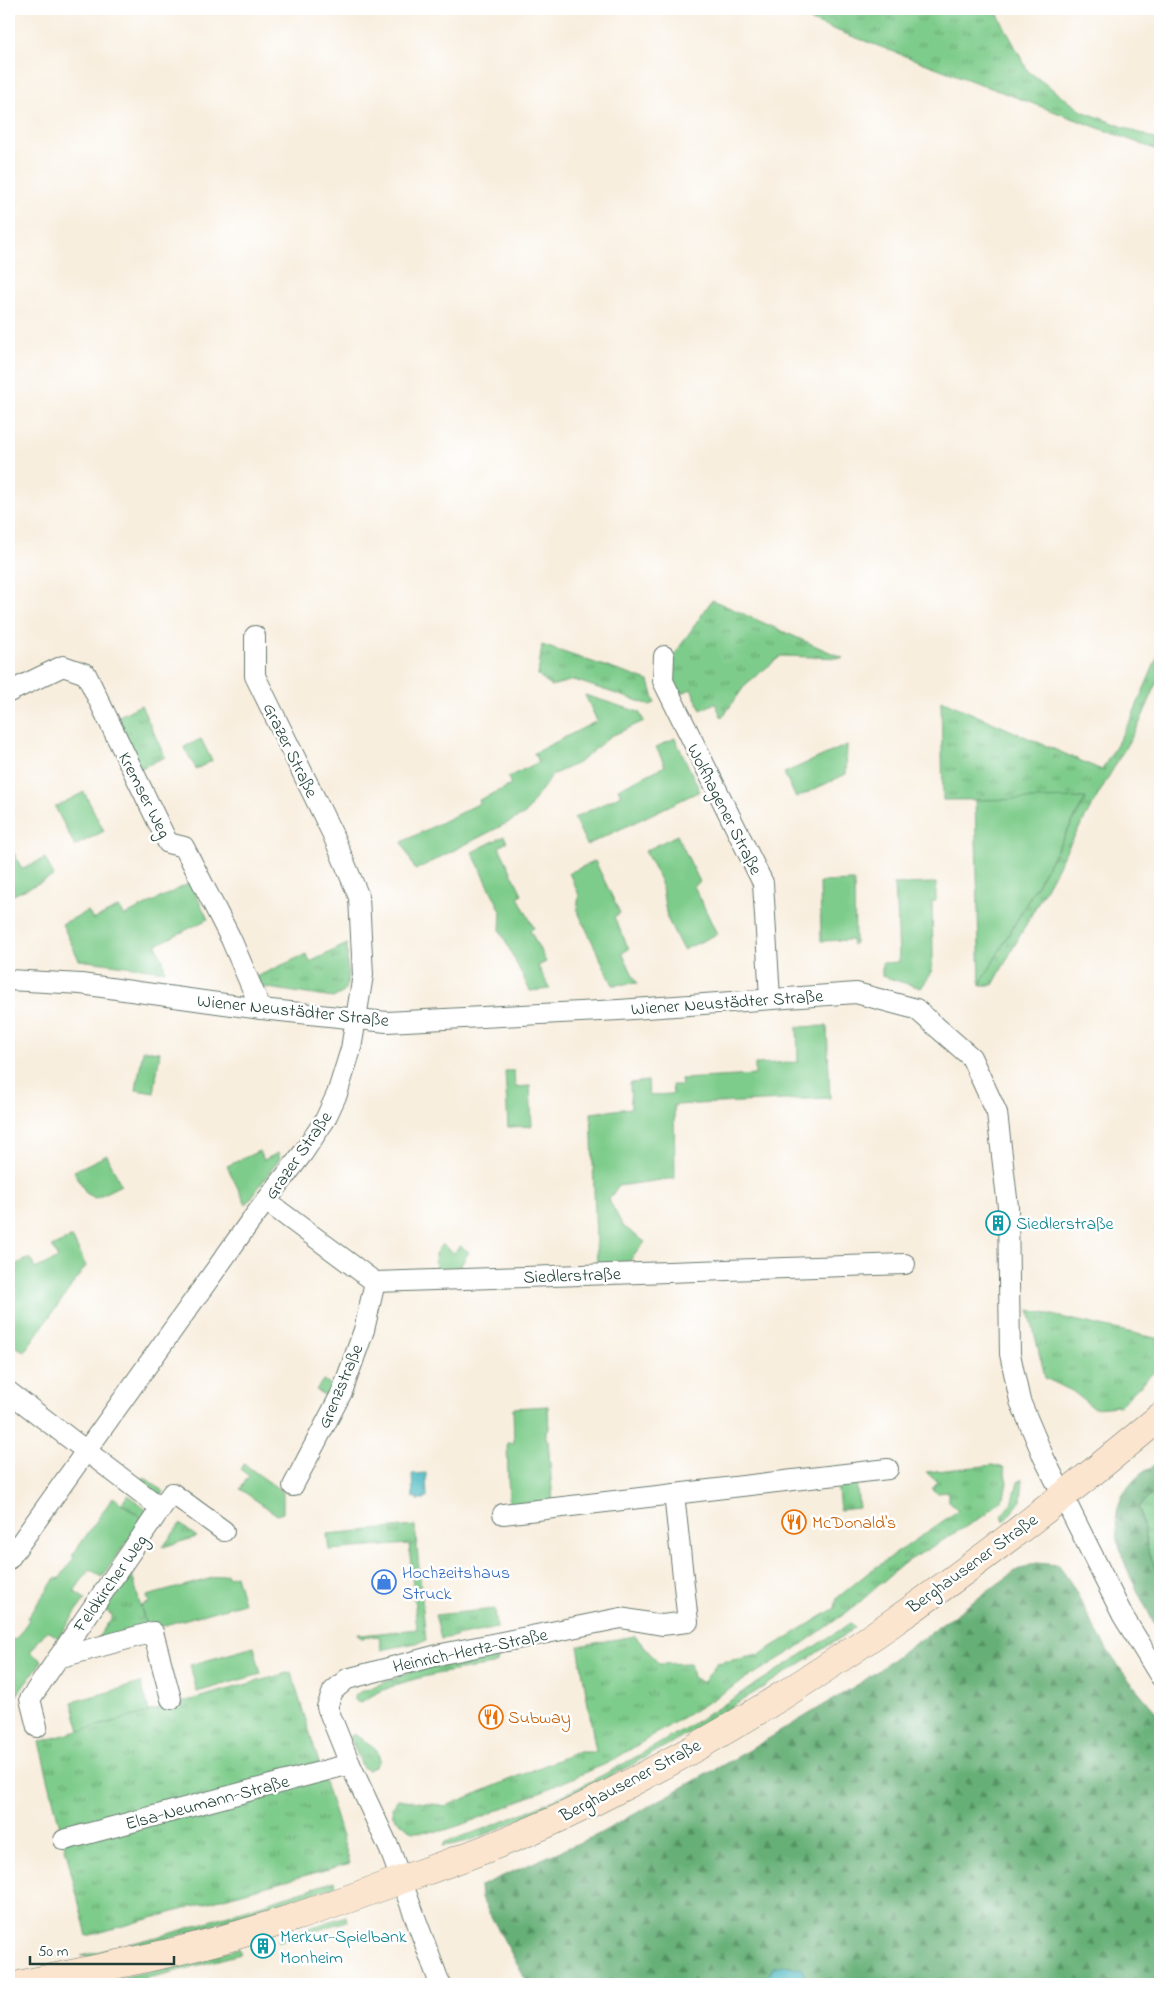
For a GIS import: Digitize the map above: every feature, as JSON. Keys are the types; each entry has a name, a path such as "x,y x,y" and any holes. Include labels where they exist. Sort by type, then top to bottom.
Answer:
{"street":[{"name":"Grazer Straße","path":"9,1559 325,1120 337,1094 357,1020 363,975 359,897 332,833 255,676 255,636"},
{"name":"Wolfhagener Straße","path":"664,656 663,681 762,883 770,998"},
{"name":"Kremser Weg","path":"9,692 63,666 86,674 168,844 184,847 231,939 261,1009"},
{"name":"Wiener Neustädter Straße","path":"9,980 81,984 261,1009 387,1022 619,1010 857,993 916,1008 971,1057 997,1113 1008,1207 1010,1354 1020,1401 1038,1446 1123,1616 1160,1676"},
{"path":"266,1201 375,1282"},
{"name":"Siedlerstraße","path":"375,1282 905,1264"},
{"name":"Grenzstraße","path":"293,1486 342,1392 364,1330 375,1282"},
{"path":"9,1392 161,1508"},
{"name":"Berghausener Straße","path":"23,1984 189,1947 280,1922 461,1859 587,1805 719,1732 851,1651 1000,1546 1160,1417"},
{"path":"503,1514 888,1469"},
{"name":"Feldkircher Weg","path":"37,1727 30,1699 172,1493 224,1531"},
{"name":"Heinrich-Hertz-Straße","path":"440,1984 402,1880 350,1764 327,1707 333,1691 347,1679 442,1654 621,1618 662,1625 688,1622 674,1494"},
{"name":"Feldkircher Weg","path":"58,1658 153,1632 171,1699"},
{"name":"Elsa-Neumann-Straße","path":"64,1840 350,1764"}],"green space":[{"path":"779,9 822,9 840,15 843,9 995,9 1028,71 1082,111 1160,141 1160,151"},
{"path":"712,600 843,658 781,656 746,684 722,718 715,703 701,710 691,689 678,695 670,668 674,655"},
{"path":"542,645 649,681 655,703 650,705 574,680 551,686 538,675"},
{"path":"1160,651 1160,676 1140,722 1065,853 993,985 980,985 1086,799 943,800 941,700 1102,770 1131,719"},
{"path":"585,695 639,712 644,721 609,737 580,762 552,775 525,814 415,870 402,842 480,803 479,800 511,785 508,777 539,762 534,753 597,721"},
{"path":"141,705 165,757 139,769 115,718"},
{"path":"675,738 700,791 587,845 574,818 621,795 618,789 665,766 656,747"},
{"path":"201,739 212,761 196,769 184,747"},
{"path":"847,745 846,774 796,798 784,773"},
{"path":"84,792 104,831 75,846 55,807"},
{"path":"1086,798 980,985 975,800"},
{"path":"677,835 700,882 694,886 717,934 683,950 667,918 661,882 645,851"},
{"path":"504,836 507,842 499,847 522,894 518,897 534,928 530,930 546,962 538,966 550,989 530,991 500,930 501,911 472,852"},
{"path":"9,844 22,869 45,858 54,876 9,897"},
{"path":"595,861 620,913 614,917 629,949 622,953 637,983 613,985 577,910 579,895 569,873"},
{"path":"854,881 855,943 852,945 852,940 821,941 820,882"},
{"path":"190,883 208,919 156,945 163,960 165,971 79,960 62,924 88,911 93,920 119,907 124,916"},
{"path":"936,883 936,901 932,901 933,956 931,974 921,988 882,976 882,963 899,962 897,904 895,904 894,884"},
{"path":"347,944 348,980 344,992 333,998 262,987 256,977 306,954 310,962"},
{"path":"827,1026 830,1098 674,1105 675,1178 618,1186 609,1200 623,1226 645,1242 628,1263 597,1264 591,1113 631,1108 630,1083 648,1081 649,1095 673,1094 672,1085 682,1085 681,1079 755,1075 755,1064 798,1062 797,1027"},
{"path":"143,1050 160,1052 154,1093 136,1090"},
{"path":"505,1071 514,1071 515,1087 530,1086 532,1126 508,1127"},
{"path":"259,1151 264,1160 278,1153 280,1158 246,1205 227,1166"},
{"path":"107,1155 121,1185 95,1198 86,1193 74,1171"},
{"path":"72,1237 86,1266 24,1352 9,1341 9,1282 16,1279 10,1267 30,1258 35,1269 58,1258 52,1247"},
{"path":"442,1244 454,1253 460,1246 469,1252 458,1270 436,1270 435,1254"},
{"path":"1029,1310 1160,1339 1160,1366 1119,1406 1094,1408 1072,1391 1045,1378"},
{"path":"323,1380 337,1388 331,1399 316,1390"},
{"path":"548,1406 549,1429 546,1430 546,1439 548,1440 553,1502 509,1507 507,1443 514,1443 513,1408"},
{"path":"1160,1462 1160,1488 1139,1506 1149,1554 1160,1574 1160,1623 1156,1627 1133,1583 1124,1560 1118,1538 1116,1517 1122,1497 1136,1478"},
{"path":"244,1464 283,1492 283,1513 277,1515 240,1489 249,1476 240,1469"},
{"path":"993,1465 1004,1468 1007,1483 1004,1497 987,1514 903,1564 854,1607 795,1649 608,1763 470,1822 442,1831 412,1832 393,1816 392,1807 398,1799 446,1806 577,1752 596,1752 578,1646 635,1636 659,1664 690,1663 693,1677 703,1683 717,1663 759,1655 835,1608 837,1598 869,1572 959,1510 948,1500 948,1492 937,1493 932,1489 937,1482 926,1472"},
{"path":"144,1477 164,1492 158,1495 139,1483"},
{"path":"1023,1479 1021,1501 1004,1521 1002,1515 1013,1501 1018,1482"},
{"path":"856,1480 859,1508 840,1510 837,1482"},
{"path":"1160,1488 1160,1574 1149,1554 1139,1506"},
{"path":"128,1495 145,1508 147,1513 143,1519 122,1503"},
{"path":"113,1497 143,1519 102,1577 90,1569 74,1591 85,1599 58,1638 47,1630 30,1652 42,1661 9,1706 9,1643 12,1639 15,1640 29,1620 27,1618 56,1577 59,1579 74,1558 72,1556"},
{"path":"180,1524 197,1537 163,1547"},
{"path":"415,1526 426,1641 381,1650 379,1636 361,1638 358,1633 362,1635 417,1629 409,1544 329,1550 327,1534"},
{"path":"1036,1563 1058,1565 1071,1583 1108,1651 1160,1717 1160,1984 806,1984 802,1969 766,1979 764,1984 528,1984 481,1898 480,1886 597,1835 748,1751 862,1682 1017,1570"},
{"path":"130,1567 147,1630 97,1639 113,1616 101,1607"},
{"path":"227,1574 228,1577 236,1575 244,1603 147,1630 141,1606 149,1603 147,1596"},
{"path":"495,1609 497,1628 441,1639 435,1615"},
{"path":"851,1623 855,1627 843,1636 652,1754 572,1795 499,1829 477,1838 443,1846 445,1842 500,1823 553,1800 604,1774 705,1716"},
{"path":"254,1647 261,1674 197,1692 190,1665"},
{"path":"499,1653 497,1662 493,1665 458,1670 408,1681 361,1702 355,1700 355,1695 360,1692 411,1672"},
{"path":"291,1672 350,1863 87,1936 39,1742"},
{"path":"141,1683 149,1712 80,1731 72,1702"},
{"path":"354,1734 377,1750 380,1760 375,1767 368,1770 363,1768 350,1737"},
{"path":"335,1881 336,1886 136,1949 95,1958 81,1956 169,1934"},
{"path":"346,1916 347,1921 279,1942 278,1938"},
{"path":"239,1948 241,1954 167,1974 129,1981 91,1984 165,1968"}],"water":[{"path":"426,1473 427,1497 424,1497 424,1500 417,1500 417,1497 413,1498 412,1474"},
{"path":"784,1965 802,1969 806,1984 764,1984 773,1967"}],"place":[{"name":"Siedlerstraße","path":"998,1223"},
{"name":"McDonald's","path":"794,1522"},
{"name":"Hochzeitshaus Struck","path":"384,1582"},
{"name":"Subway","path":"491,1717"},
{"name":"Merkur-Spielbank Monheim","path":"263,1946"}]}
